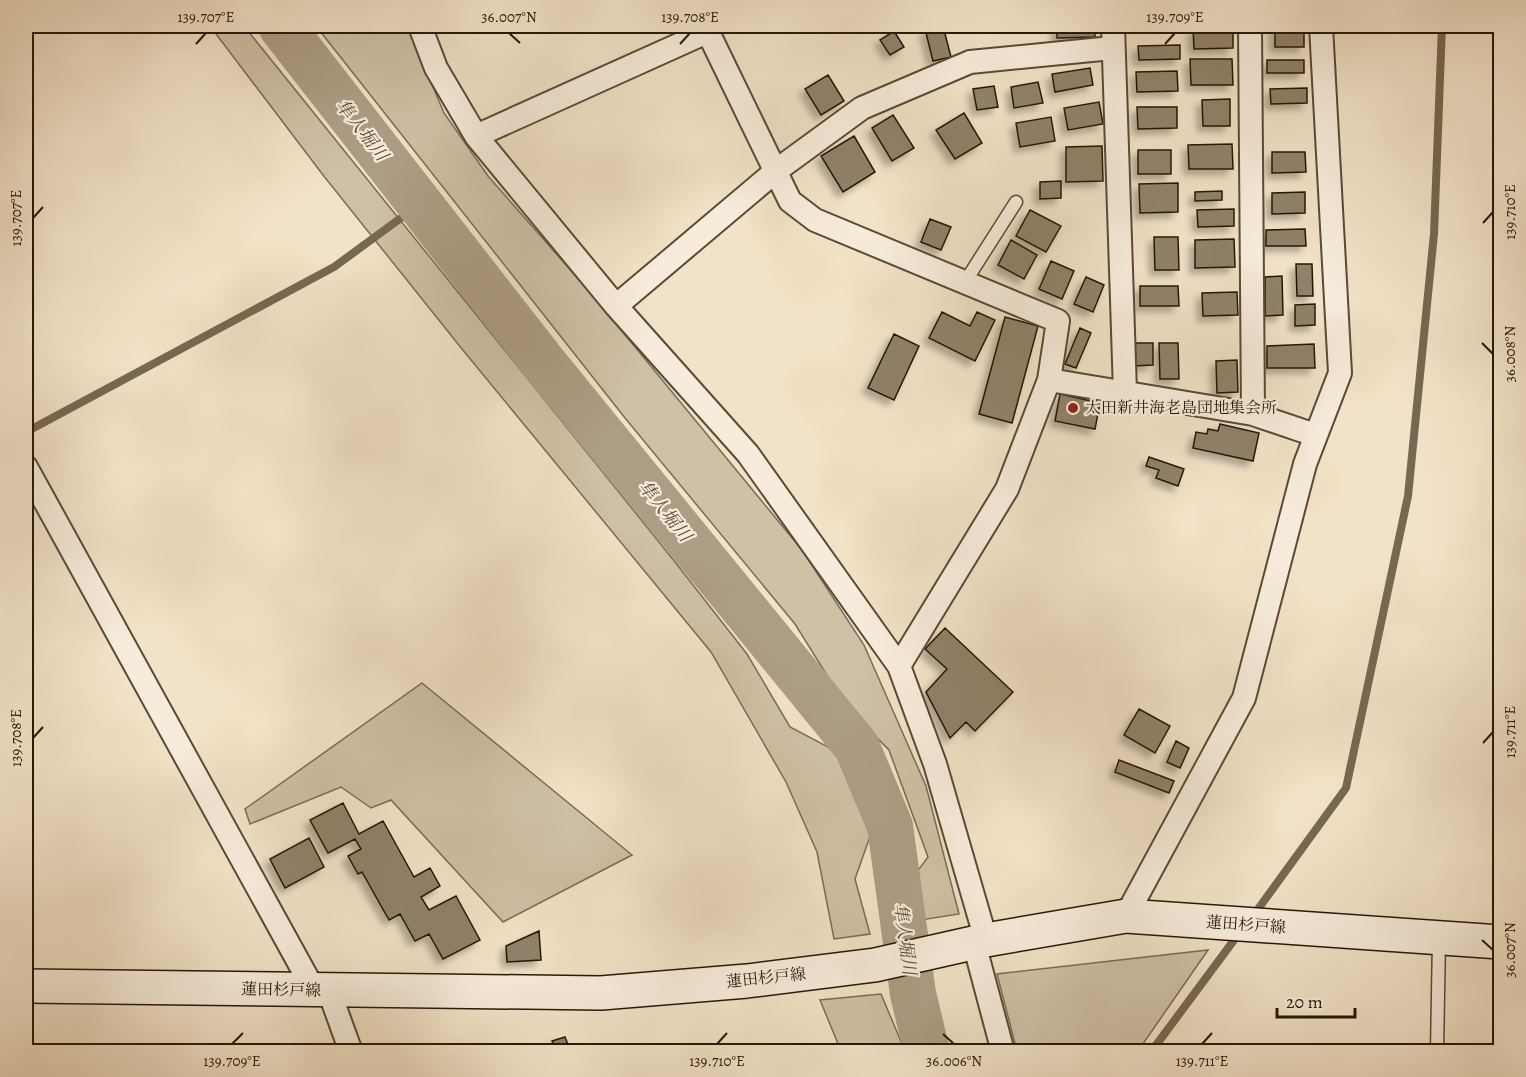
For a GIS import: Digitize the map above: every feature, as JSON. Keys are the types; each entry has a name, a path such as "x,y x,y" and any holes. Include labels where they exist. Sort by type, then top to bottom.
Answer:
{"main road":[{"name":"蓮田杉戸線","path":"26,986 601,993 747,981 875,965 980,942 1126,916 1500,942"}],"street":[{"path":"420,26 436,68 476,136 616,306 748,454 898,666 935,764 980,942 1003,1052"},
{"path":"1113,26 1125,392"},
{"path":"1250,26 1253,414"},
{"path":"1126,916 1244,698 1315,435 1340,373 1321,26"},
{"path":"476,136 706,29 777,170 790,201 815,220 1058,321 1049,380 1007,489 898,666"},
{"path":"616,306 777,170 862,108 970,62 1112,48"},
{"path":"1049,380 1253,414 1315,435"},
{"path":"26,467 322,991 351,1052"}],"lane":[{"path":"965,282 1016,202"},
{"path":"1437,1052 1439,938"}],"shaded area":[{"path":"210,26 244,26 747,654 790,727 832,749 868,792 873,828 855,879 870,934 834,939 817,852 786,782 711,652 462,349 323,175"},
{"path":"316,26 407,26 444,113 488,176 589,291 802,550 864,645 926,786 959,914 921,920 911,880 928,857 889,750 848,709 795,624 625,418"},
{"path":"422,683 632,855 503,922 391,800 371,808 341,787 250,824 245,809"},
{"path":"1208,950 1138,1051 1017,1051 997,974"},
{"path":"881,994 905,1051 841,1051 820,1000"}],"building":[{"path":"943,26 951,57 933,61 925,29"},
{"path":"1057,26 1095,26 1095,37 1057,38"},
{"path":"1275,26 1304,26 1304,47 1275,47"},
{"path":"1233,27 1233,48 1194,49 1193,28"},
{"path":"894,31 904,47 890,55 880,40"},
{"path":"1180,45 1180,59 1139,60 1138,46"},
{"path":"1190,59 1232,59 1233,85 1191,85"},
{"path":"1267,60 1304,60 1304,73 1267,73"},
{"path":"1090,68 1093,85 1055,92 1052,74"},
{"path":"1177,71 1178,91 1137,92 1136,72"},
{"path":"828,75 844,101 821,115 805,89"},
{"path":"1038,82 1043,103 1014,108 1011,87"},
{"path":"994,86 998,107 977,110 973,89"},
{"path":"1307,88 1307,103 1271,104 1270,89"},
{"path":"1230,99 1230,126 1203,126 1202,100"},
{"path":"1099,102 1103,124 1068,130 1064,108"},
{"path":"1137,107 1177,107 1177,128 1138,129"},
{"path":"964,113 982,143 955,159 936,130"},
{"path":"893,115 914,148 892,161 872,128"},
{"path":"1051,117 1055,141 1020,147 1016,123"},
{"path":"854,136 875,172 843,192 821,156"},
{"path":"1232,144 1233,169 1189,169 1188,145"},
{"path":"1102,146 1103,181 1066,182 1066,147"},
{"path":"1138,150 1171,150 1171,174 1138,174"},
{"path":"1272,152 1305,152 1306,172 1272,173"},
{"path":"1061,181 1061,198 1040,199 1040,182"},
{"path":"1178,183 1178,212 1140,213 1139,184"},
{"path":"1222,191 1222,200 1195,201 1195,192"},
{"path":"1305,192 1305,213 1272,214 1272,193"},
{"path":"1234,209 1234,226 1198,227 1197,210"},
{"path":"1030,210 1061,226 1046,252 1016,236"},
{"path":"930,219 951,227 941,250 921,242"},
{"path":"1305,229 1306,246 1266,246 1266,230"},
{"path":"1154,237 1178,237 1179,270 1155,270"},
{"path":"1234,239 1235,267 1195,268 1195,240"},
{"path":"1011,240 1037,255 1024,279 998,265"},
{"path":"1051,261 1074,271 1062,299 1039,289"},
{"path":"1296,264 1312,264 1313,296 1297,296"},
{"path":"1282,276 1283,315 1265,316 1265,277"},
{"path":"1086,277 1104,285 1093,312 1074,304"},
{"path":"1140,286 1178,286 1179,306 1140,306"},
{"path":"1237,292 1238,315 1203,316 1202,293"},
{"path":"1315,304 1315,325 1295,326 1295,305"},
{"path":"942,312 970,326 977,312 995,320 975,361 929,338"},
{"path":"1005,317 1038,326 1012,423 979,414"},
{"path":"1080,328 1091,333 1076,368 1065,364"},
{"path":"894,334 919,346 894,400 868,388"},
{"path":"1132,343 1153,343 1153,365 1132,366"},
{"path":"1159,343 1178,343 1179,379 1160,379"},
{"path":"1314,344 1315,368 1267,368 1267,346"},
{"path":"1237,360 1238,392 1217,393 1216,361"},
{"path":"1060,394 1100,403 1095,429 1055,421"},
{"path":"1220,424 1259,433 1253,461 1193,448 1196,432 1207,434 1208,429 1218,431"},
{"path":"1149,457 1184,469 1178,486 1156,478 1159,470 1146,466"},
{"path":"945,628 1013,692 975,731 966,722 950,738 926,692 947,669 925,649"},
{"path":"1139,709 1170,726 1155,753 1124,735"},
{"path":"1176,741 1189,748 1180,768 1167,762"},
{"path":"1119,760 1174,781 1169,793 1115,772"},
{"path":"343,803 359,834 383,821 414,877 430,868 440,886 421,897 429,910 456,896 480,940 443,959 429,934 415,941 400,914 389,920 362,872 358,874 348,856 361,849 355,839 328,853 310,820"},
{"path":"309,838 324,867 285,888 270,859"},
{"path":"539,931 541,960 507,962 506,946"},
{"path":"565,1037 571,1052 556,1052 552,1041"}],"waterway":[{"name":"隼人堀川","path":"281,26 542,361 857,747 890,826 913,994 927,1052"},
{"path":"1253,916 1346,788 1408,496 1434,234 1442,26"},
{"path":"26,432 334,267 420,204"},
{"path":"1151,1052 1240,932"}],"place":[{"name":"太田新井海老島団地集会所","path":"1073,408"}]}
